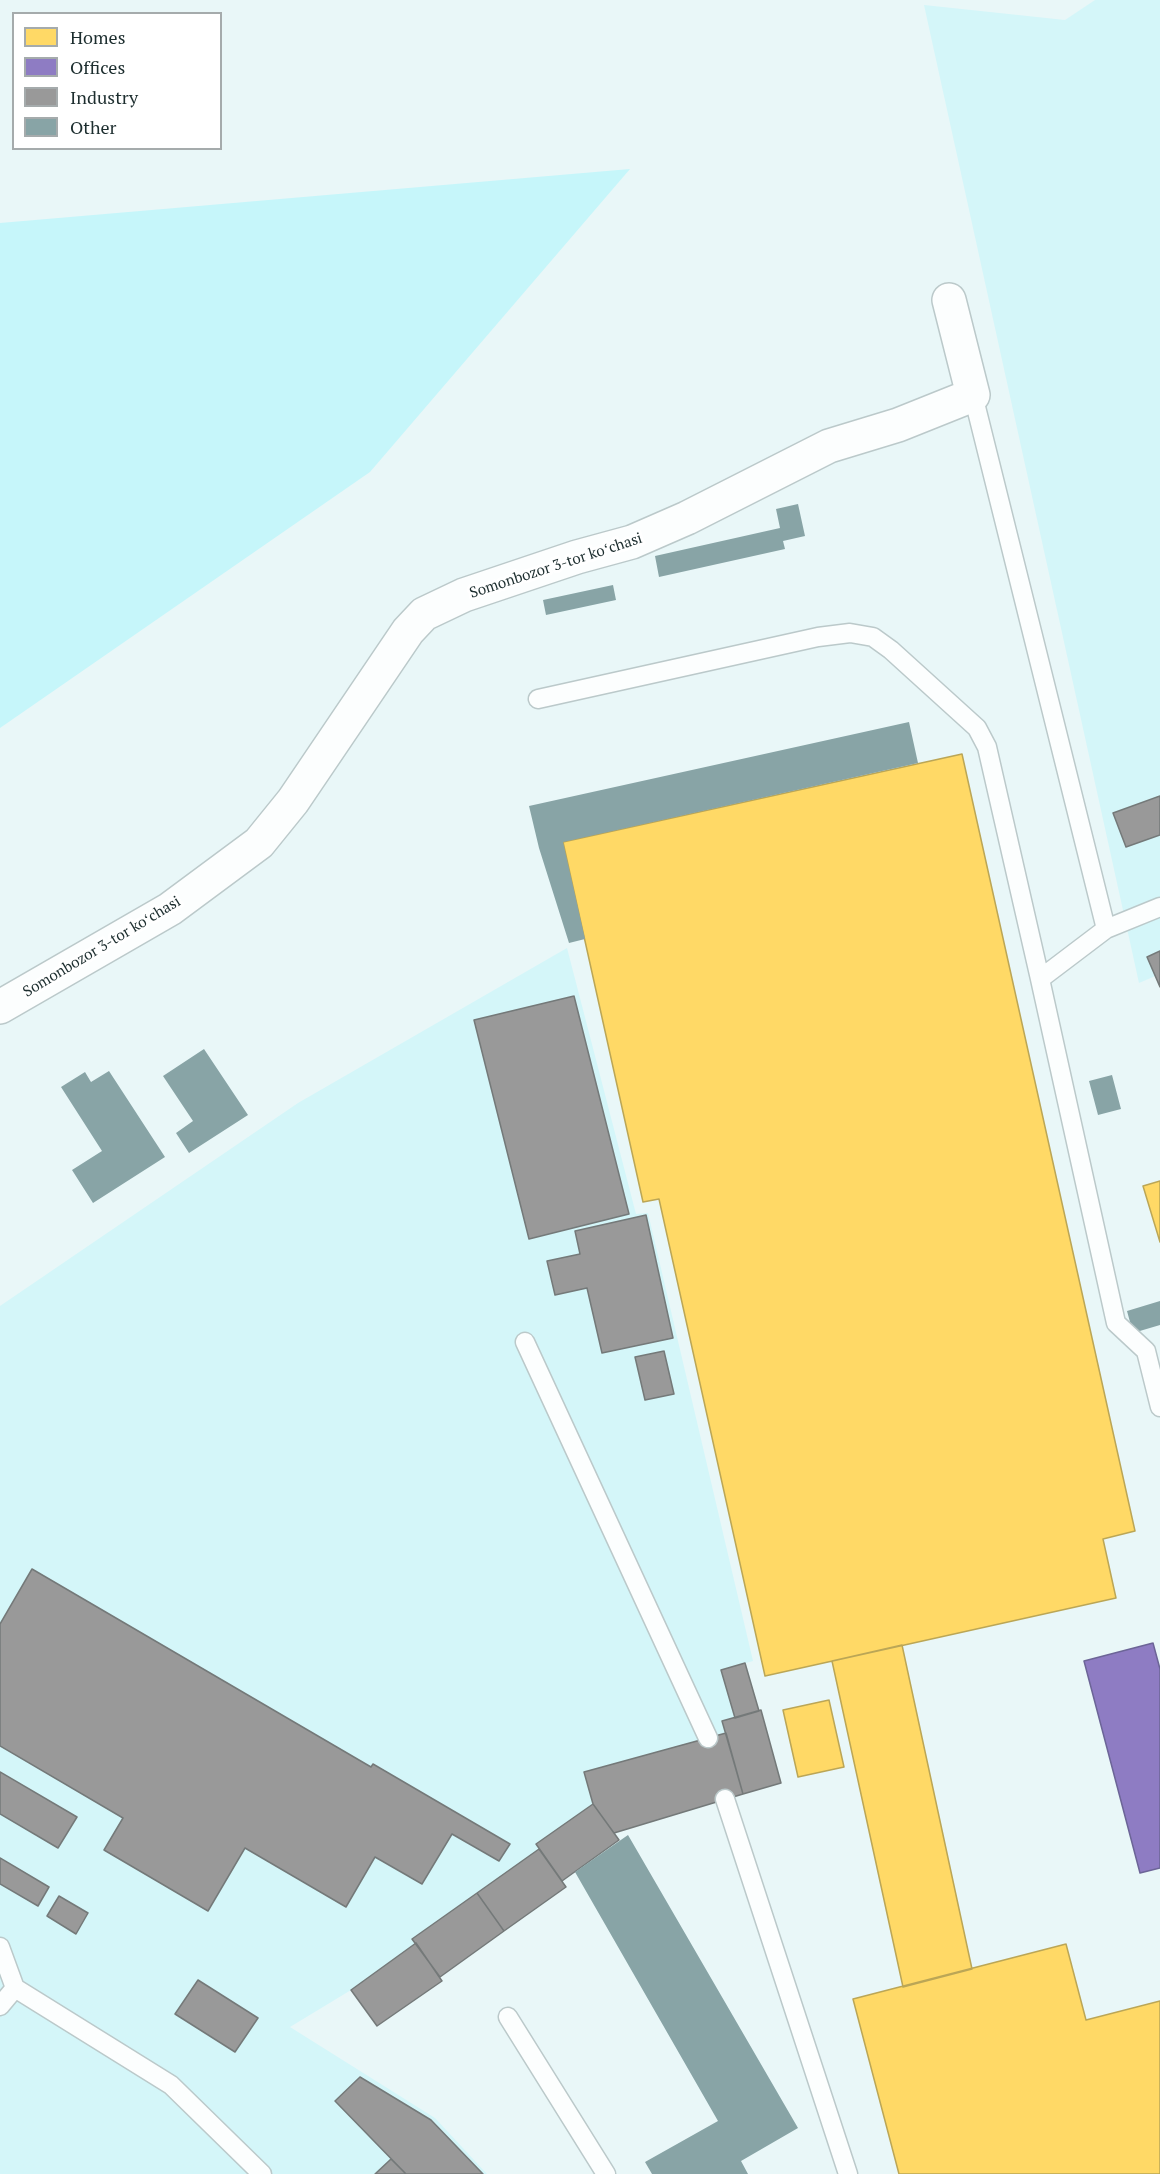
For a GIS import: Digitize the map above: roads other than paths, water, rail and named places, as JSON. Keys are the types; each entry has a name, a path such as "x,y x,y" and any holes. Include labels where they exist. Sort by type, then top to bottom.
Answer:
{"street":[{"path":"949,300 973,396"},
{"name":"Somonbozor 3-tor koʻchasi","path":"0,1007 170,909 259,843 293,801 408,631 424,614 464,596 576,557 632,543 687,518 829,446 898,425 973,396"}],"lane":[{"path":"973,396 1106,929"},
{"path":"538,699 818,637 850,633 873,637 891,650 977,728 987,747 1116,1323 1153,1349 1160,1407"},
{"path":"1040,979 1106,929 1160,907"},
{"path":"525,1342 708,1738"},
{"path":"725,1799 848,2174"},
{"path":"0,1947 15,1988 171,2085 262,2174"},
{"path":"0,2006 15,1988"},
{"path":"508,2017 606,2174"}]}
